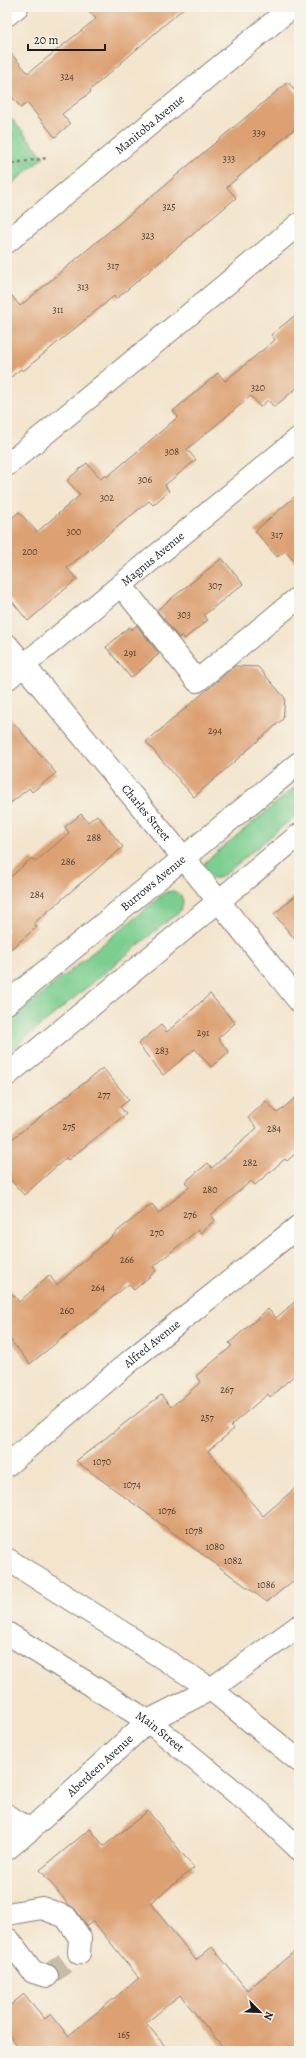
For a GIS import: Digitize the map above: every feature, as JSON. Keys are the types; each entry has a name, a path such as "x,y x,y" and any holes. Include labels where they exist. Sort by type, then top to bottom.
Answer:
{"street":[{"path":"7,15 17,7"},
{"name":"Manitoba Avenue","path":"7,242 292,7"},
{"path":"7,465 299,224"},
{"name":"Magnus Avenue","path":"7,679 299,438"},
{"path":"120,585 196,681 299,597"},
{"name":"Charles Street","path":"7,645 183,857 299,1001"},
{"name":"Burrows Avenue","path":"7,1003 299,763"},
{"path":"7,1075 299,835"},
{"name":"Alfred Avenue","path":"7,1465 135,1357 299,1226"},
{"path":"7,1559 211,1689 299,1761"},
{"name":"Aberdeen Avenue","path":"7,1849 30,1830 148,1721 211,1689 299,1626"},
{"name":"Main Street","path":"7,1633 148,1721 261,1813 299,1849"},
{"path":"7,1816 30,1830"},
{"path":"7,1914 42,1908 66,1917 80,1938 79,1953"},
{"path":"8,1940 33,1972 47,1976"}],"path":[{"path":"7,164 48,158"}],"green space":[{"path":"7,113 44,157 7,188"},
{"path":"299,784 299,813 225,874 218,878 212,878 204,869 205,862"},
{"path":"173,891 179,894 182,898 183,904 181,910 7,1053 7,1023 166,892"}],"building":[{"path":"86,7 185,7 90,90 91,92 62,114 70,124 55,137 27,103 21,108 7,91 7,49 28,73 96,19"},
{"path":"288,82 299,96 299,125 227,187 236,198 116,299 114,296 23,371 21,369 7,380 7,290 20,306"},
{"path":"299,312 299,386 274,407 268,400 260,407 251,396 187,449 196,460 165,485 169,491 153,505 149,501 67,568 77,579 28,621 7,595 7,522 19,512 37,532 80,495 67,480 87,463 101,479 105,475 107,477 178,417 173,411 218,373 225,381 275,340 271,335"},
{"path":"299,493 299,567 285,551 277,557 255,531"},
{"path":"222,558 243,584 204,615 208,620 184,639 182,635 179,638 157,610"},
{"path":"137,625 159,654 131,678 106,647 129,627 131,630"},
{"path":"235,666 258,667 285,698 283,719 194,797 146,742"},
{"path":"7,715 56,773 32,792 29,788 7,806"},
{"path":"81,814 88,822 97,815 123,847 34,923 37,927 7,952 7,880 32,858 35,862 69,833 65,827"},
{"path":"299,893 299,944 274,914"},
{"path":"210,994 235,1023 218,1038 229,1052 211,1067 195,1049 163,1075 138,1044 161,1025 167,1032"},
{"path":"103,1068 129,1100 120,1107 126,1114 68,1160 66,1158 24,1195 7,1176 7,1143"},
{"path":"299,1095 299,1150 287,1161 285,1159 255,1185 251,1181 211,1215 215,1220 200,1233 198,1230 153,1267 156,1271 134,1290 129,1284 30,1364 7,1336 7,1287 19,1302 49,1275 57,1285 120,1229 152,1204 159,1213 189,1187 185,1182 208,1163 212,1168 257,1128 248,1118 266,1101 277,1113"},
{"path":"299,1298 299,1371 270,1397 268,1394 231,1425 234,1429 208,1451 263,1516 299,1485 299,1576 267,1602 76,1461 161,1395 171,1407 201,1382 196,1376 232,1346 229,1343 268,1309 276,1318"},
{"path":"148,1811 194,1868 150,1903 196,1960 212,1947 247,1990 299,1948 299,2051 226,2051 180,1995 146,2023 169,2051 22,2051 7,2033 7,2008 24,1994 45,2019 51,2014 68,2036 139,1978 93,1921 87,1926 76,1910 68,1904 40,1870 90,1829 104,1846"}],"tunnel":[{"path":"47,1976 79,1953"}]}
